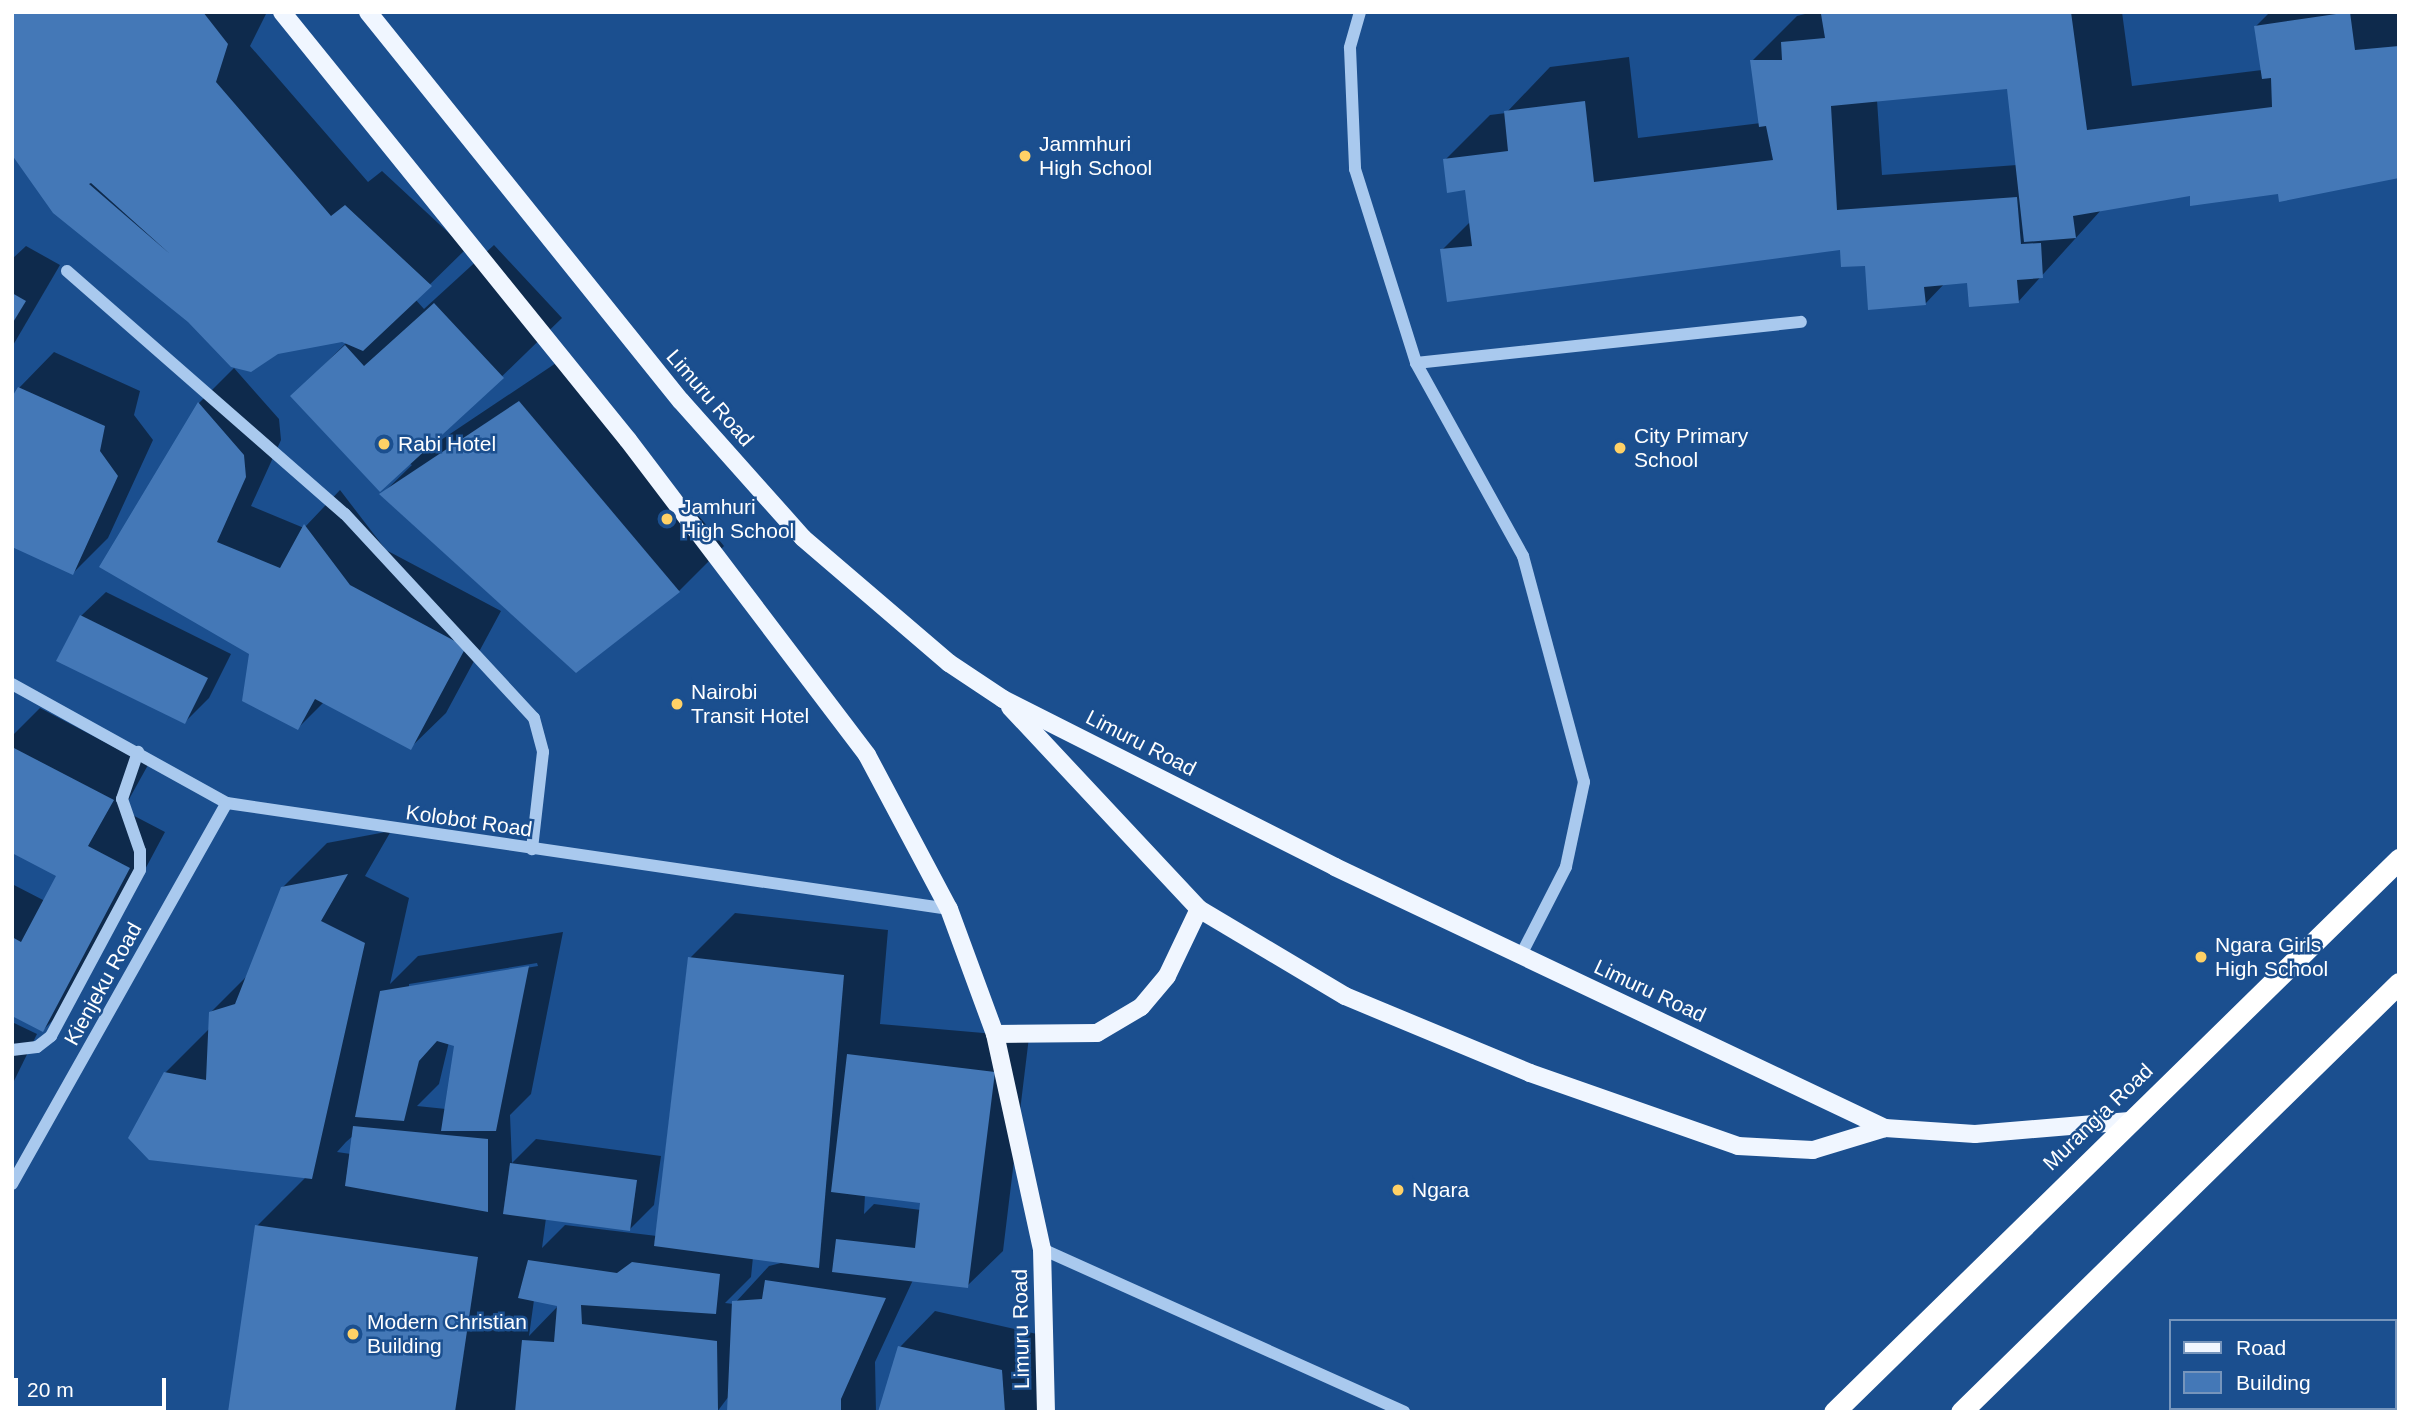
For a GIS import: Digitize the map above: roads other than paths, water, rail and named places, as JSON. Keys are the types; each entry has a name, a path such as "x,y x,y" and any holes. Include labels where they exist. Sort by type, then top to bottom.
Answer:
{"highway":[{"name":"Murang'a Road","path":"1834,1412 2399,859"},
{"path":"1961,1412 2399,983"}],"main road":[{"name":"Limuru Road","path":"282,12 628,440 867,755 949,909 995,1034 1042,1249 1045,1412"},
{"name":"Limuru Road","path":"368,12 681,401 803,538 949,663 1003,699 1521,955 1885,1128 1975,1134 2129,1121"},
{"path":"1003,699 1199,909 1345,996 1530,1073 1738,1146 1813,1150 1885,1128"},
{"path":"995,1034 1097,1033 1141,1007 1167,976 1199,909"}],"street":[{"path":"1360,12 1350,48 1354,169 1416,363 1523,556 1584,782 1566,867 1521,955"},
{"path":"67,271 345,514 534,718 543,752 532,849"},
{"path":"1416,363 1801,322"},
{"name":"Kolobot Road","path":"12,684 228,803 949,909"},
{"path":"12,1050 37,1048 51,1036 140,870 122,799 138,752"},
{"name":"Kienjeku Road","path":"12,1184 228,803"},
{"path":"1042,1249 1404,1412"}],"place":[{"name":"Jammhuri High School","path":"1025,156"},
{"name":"Rabi Hotel","path":"384,444"},
{"name":"City Primary School","path":"1620,448"},
{"name":"Jamhuri High School","path":"667,519"},
{"name":"Nairobi Transit Hotel","path":"677,704"},
{"name":"Ngara Girls High School","path":"2201,957"},
{"name":"Ngara","path":"1398,1190"},
{"name":"Modern Christian Building","path":"353,1334"}]}
